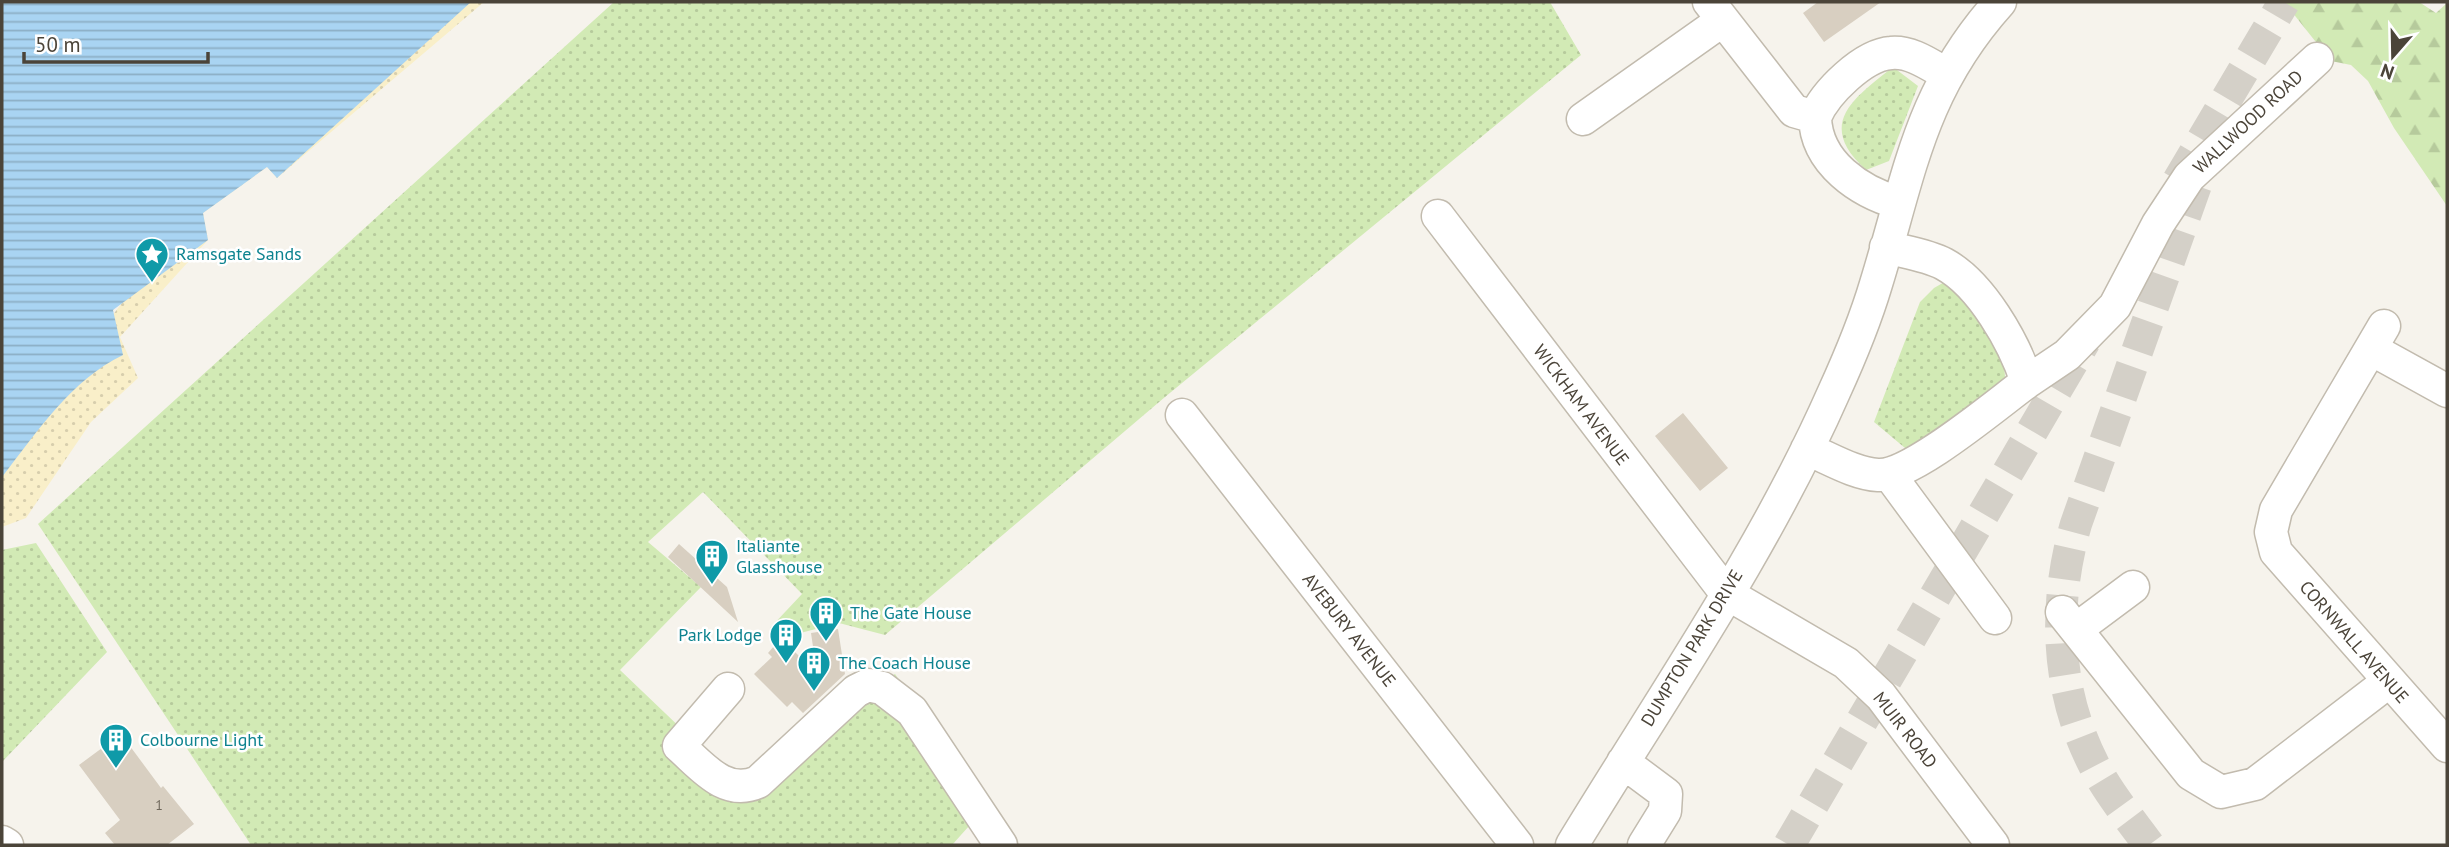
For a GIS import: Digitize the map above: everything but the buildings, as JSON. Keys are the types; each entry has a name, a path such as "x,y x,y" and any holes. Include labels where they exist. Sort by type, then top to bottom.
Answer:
{"street":[{"name":"DUMPTON PARK DRIVE","path":"1572,845 1726,593 1807,449 1852,351 1923,122 1946,74 2000,2"},
{"path":"1583,118 1716,11 1794,111 1815,117"},
{"path":"1899,203 1877,197 1849,180 1820,139 1815,117 1830,91 1877,57 1890,53 1905,54 1946,74"},
{"name":"WALLWOOD ROAD","path":"2027,382 2067,355 2115,306 2158,224 2189,177 2243,124 2317,59"},
{"name":"WICKHAM AVENUE","path":"1438,216 1726,593"},
{"path":"1807,449 1860,471 1878,475 1889,474 1920,460 2027,382 2017,349 1968,281 1943,263 1886,247"},
{"name":"CORNWALL AVENUE","path":"2447,391 2378,337 2276,510 2271,532 2276,552 2447,746"},
{"name":"AVEBURY AVENUE","path":"1182,415 1517,845"},
{"path":"1889,474 1995,618"},
{"path":"2133,587 2070,620 2191,774 2221,792 2255,784 2388,682"},
{"name":"MUIR ROAD","path":"1726,593 1846,663 1881,696 1993,845"},
{"path":"729,689 679,746 727,785 737,788 758,782 856,691 867,685 895,695 912,711 1001,845"},
{"path":"1623,762 1666,794 1665,811 1644,845"},
{"path":"2,842 7,845"}],"green space":[{"path":"614,2 1550,2 1581,55 1165,397 885,635 839,623 781,638 770,628 802,594 703,492 648,542 701,587 620,670 733,778 895,674 987,806 952,845 251,845 38,524"},
{"path":"2284,2 2419,2 2436,13 2447,3 2447,206 2394,128 2368,81 2351,65 2331,61"},
{"path":"1893,67 1918,86 1889,161 1866,170 1851,154 1843,139 1842,125 1854,101"},
{"path":"1948,280 1987,325 2000,350 2005,379 1911,453 1874,422 1920,302 1934,288"},
{"path":"36,543 107,652 2,762 2,550"}],"sand":[{"name":"Ramsgate Sands","path":"353,2 484,2 277,178 267,167 203,213 208,240 120,337 138,378 91,422 26,518 2,527 2,468 102,329"}],"water":[{"path":"2,2 471,2 277,178 267,167 203,213 208,240 113,310 123,355 87,378 56,408 2,477"}],"tunnel":[{"path":"2178,181 2284,2"},
{"path":"2149,845 2106,786 2081,736 2071,707 2065,676 2061,615 2076,524 2203,165"},
{"path":"1789,845 2085,341"}],"place":[{"name":"Ramsgate Sands","path":"152,284"},
{"name":"Italiante Glasshouse","path":"712,586"},
{"name":"The Gate House","path":"826,643"},
{"name":"Park Lodge","path":"786,665"},
{"name":"The Coach House","path":"814,693"},
{"name":"Colbourne Light","path":"116,770"}]}
